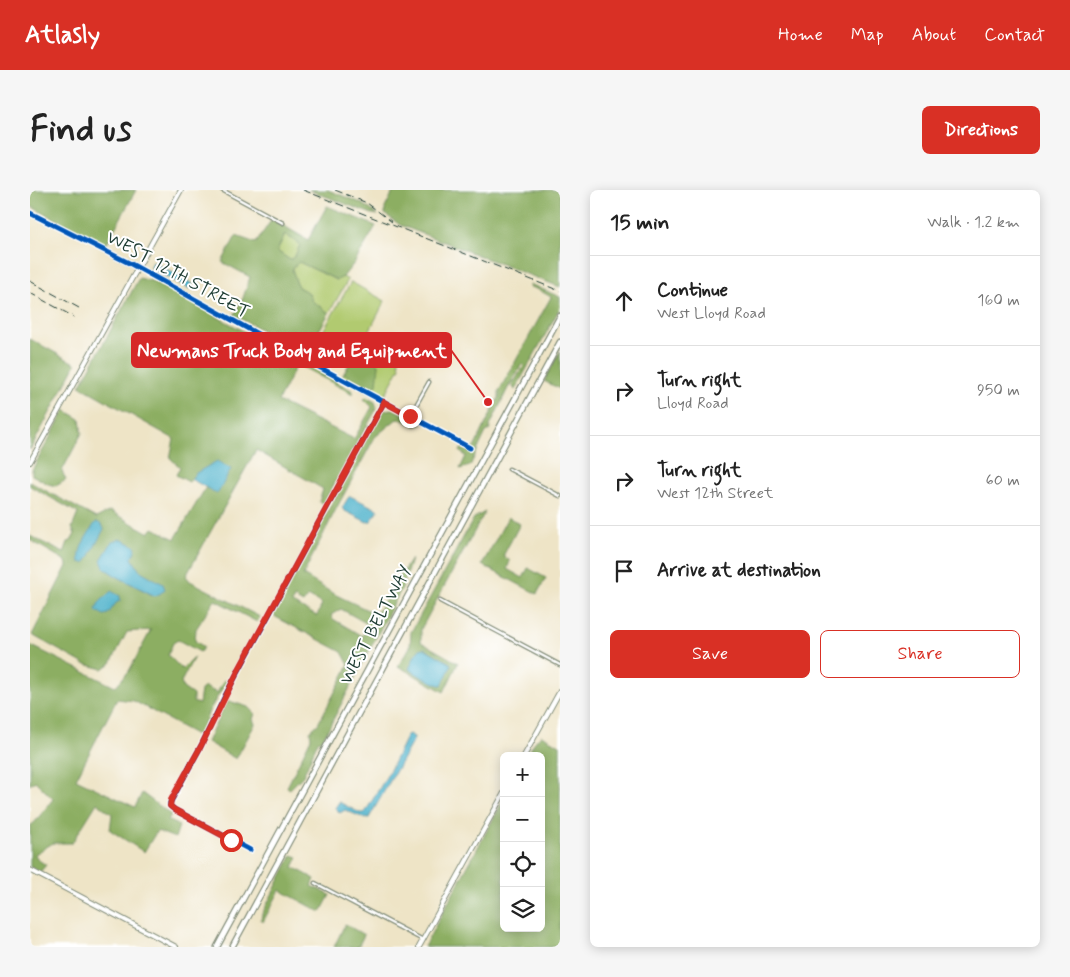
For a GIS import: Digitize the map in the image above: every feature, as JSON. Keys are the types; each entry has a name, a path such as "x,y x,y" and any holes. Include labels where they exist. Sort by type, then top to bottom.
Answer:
{"highway":[{"name":"WEST BELTWAY","path":"217,947 560,316"},
{"name":"WEST BELTWAY","path":"232,947 560,342"}],"street":[{"path":"30,462 180,190"},
{"path":"222,190 283,223"},
{"name":"WEST 12TH STREET","path":"30,213 89,242 470,448"},
{"path":"410,416 429,382"},
{"path":"250,850 175,810 170,806 171,800 384,402"},
{"path":"509,469 560,496"},
{"path":"440,601 560,665"},
{"path":"526,752 560,691"},
{"path":"419,947 502,797"},
{"path":"30,870 176,947"},
{"path":"315,884 423,940"}],"green space":[{"path":"30,190 136,190 106,245 30,206"},
{"path":"309,190 328,190 361,203 378,215 372,214"},
{"path":"394,190 560,190 560,287 400,225 385,214 385,208"},
{"path":"327,206 376,226 355,262 343,277 337,280 299,262 292,269 298,287 309,293 312,301 329,313 306,354 234,315 243,298 250,277 222,262 236,236 256,243 272,219 308,240","holes":["285,234 300,245 295,256 290,260 277,251"]},
{"path":"285,234 300,245 295,256 290,260 277,251"},
{"path":"299,262 336,280 343,277 348,280 329,313 312,301 309,293 298,287 292,269"},
{"path":"139,278 152,281 353,391 353,394 297,364 278,401 354,439 372,407 364,399 366,397 375,402 377,408 323,504 319,502 323,489 256,450 186,576 190,581 260,617 257,622 215,600 196,629 195,641 204,647 200,652 178,640 173,643 168,655 182,669 194,657 181,682 183,688 193,695 193,702 199,704 201,690 205,687 217,693 224,680 227,681 209,711 200,737 134,701 117,699 76,779 135,807 142,793 171,815 168,820 179,826 175,838 157,831 144,852 110,830 112,814 97,803 72,843 53,843 35,854 37,859 46,865 40,872 30,867 30,826 53,799 35,781 30,785 30,645 115,687 129,671 151,630 127,632 111,663 103,669 84,664 32,635 67,566 66,561 30,540 30,536 64,553 68,542 71,541 75,534 72,528 78,513 30,486 30,482 96,518 110,511 149,533 153,528 175,539 206,487 214,492 196,473 189,482 176,475 180,467 170,458 174,439 80,386","holes":["136,547 132,558 138,570 163,584 154,596 104,568"]},
{"path":"351,282 385,301 364,341 398,357 400,367 383,399 342,377 344,373 373,390 379,365 368,355 363,342 357,350 322,333"},
{"path":"530,284 560,297 560,308 515,390 512,385 524,366 522,364 507,390 490,426 490,430 486,432 470,466 460,469 466,456 460,452 461,449 470,451 472,447 474,448 499,397 499,391 551,297 530,287"},
{"path":"30,339 76,364 30,450"},
{"path":"364,342 368,355 379,364 377,384 373,390 344,373 357,350"},
{"path":"560,351 560,389 544,381"},
{"path":"393,409 422,424 416,426 398,418 375,437 303,575 334,594 376,614 411,559 403,586 323,739 318,741 303,776 290,789 287,787 311,738 310,731 318,724 349,665 342,652 272,615 377,419 384,410","holes":["308,596 322,604 317,616 292,603 294,598 303,603","341,609 366,623 367,629 362,636 333,619 331,615"]},
{"path":"65,410 80,419 82,433 62,471 66,480 56,486 48,484 32,475 32,470"},
{"path":"485,512 421,629 421,642 458,663 444,692 398,666 410,647 411,632 474,518","holes":["424,648 450,663 451,666 439,685 410,670"]},
{"path":"508,517 520,524 503,556 510,561 507,569 523,578 528,568 546,578 537,594 482,565"},
{"path":"229,701 248,707 255,714 253,719 255,724 236,759 207,742 225,704"},
{"path":"541,735 560,745 560,947 424,947 500,806 500,932 545,932 545,752 529,752"},
{"path":"292,855 298,857 293,867 315,879 312,886 330,895 321,912 280,890 263,922 261,920 262,914"},
{"path":"345,924 364,935 358,947 334,947"}],"water":[{"path":"153,262 193,284 190,289 152,269 150,266"},
{"path":"217,461 231,469 218,493 191,479 196,473"},
{"path":"350,496 377,509 378,511 371,521 367,522 342,508"},
{"path":"97,522 104,529 87,561 84,563 80,562 80,552 86,537"},
{"path":"120,539 136,548 132,558 139,570 163,584 165,589 161,593 155,596 104,568 101,560 112,542"},
{"path":"111,591 120,596 120,601 116,603 108,614 104,615 96,611 98,604"},
{"path":"424,648 450,663 451,666 442,685 422,677 409,669 415,655 420,649"},
{"path":"409,734 414,739 369,818 366,819 345,810 340,813 335,808 339,802 360,813 366,811"}],"railway":[{"path":"303,190 560,291"},
{"path":"335,190 367,203 392,222"},
{"path":"30,281 79,308"},
{"path":"30,293 74,317"}],"cycle path":[{"path":"30,213 131,264 470,448"},
{"path":"250,850 175,810 170,806 170,803 201,746 225,696 384,402"}],"place":[{"name":"Newmans Truck Body and Equipment","path":"488,402"}],"route":[{"path":"231,840 175,810 170,806 171,800 210,729 238,671 384,402 410,416"}]}
